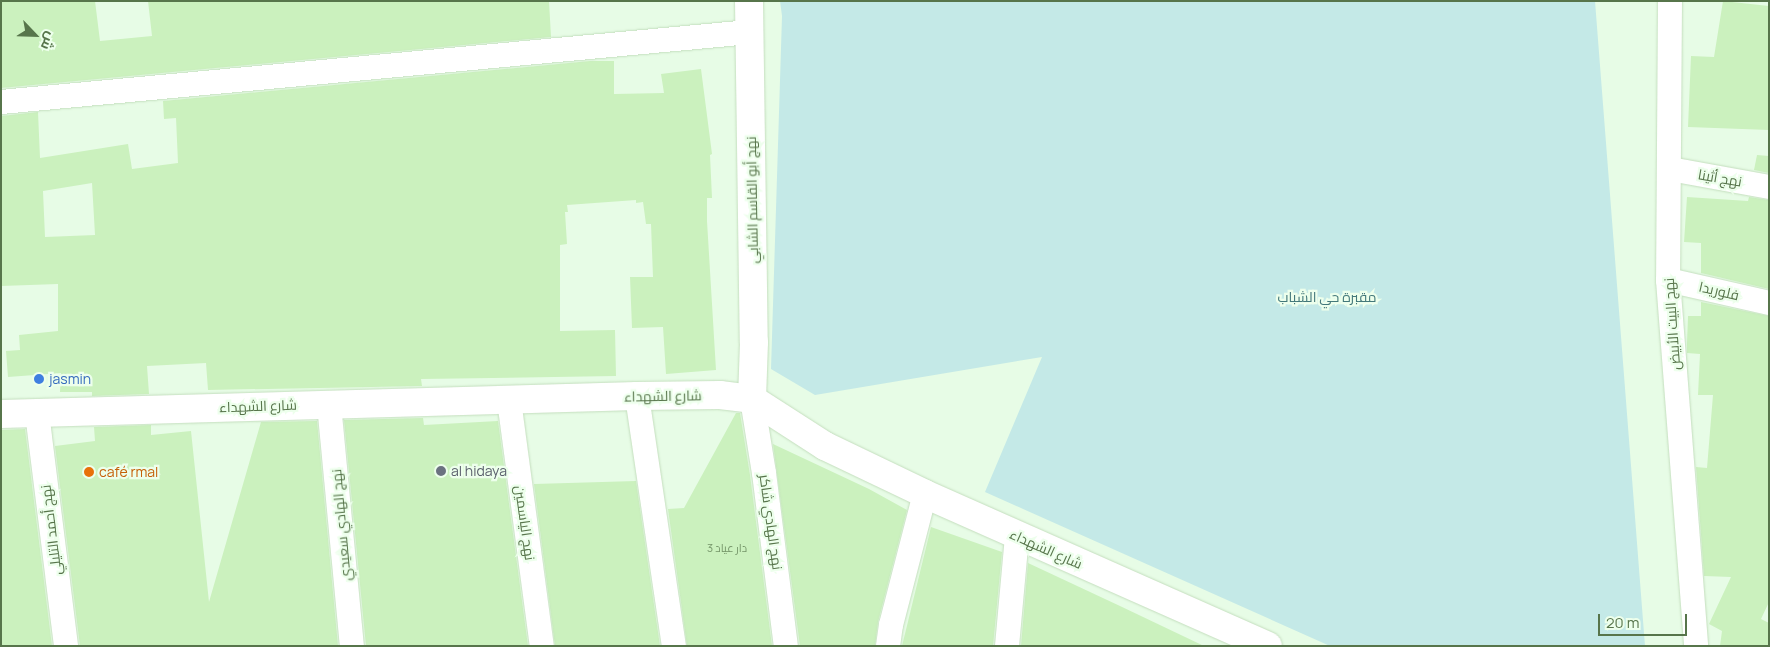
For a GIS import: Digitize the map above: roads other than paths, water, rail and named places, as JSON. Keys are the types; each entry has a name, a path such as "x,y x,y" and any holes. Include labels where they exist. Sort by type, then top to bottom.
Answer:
{"street":[{"name":"نهج أبو القاسم الشابي","path":"749,1 754,342 752,399"},
{"name":"نهج البيت الأبيض","path":"1670,1 1668,280 1696,646"},
{"path":"1,102 750,32"},
{"name":"نهج أثينا","path":"1670,169 1769,187"},
{"name":"فلوريدا","path":"1668,280 1769,303"},
{"name":"شارع الشهداء","path":"1,414 637,396 720,395 752,399 825,446 925,494 1232,636 1268,646"},
{"path":"637,396 674,646"},
{"name":"نهج الهادي شاكر","path":"752,399 764,473 786,646"},
{"name":"نهج الياسمين","path":"509,400 542,646"},
{"name":"نهج الهادي سعيدي","path":"329,404 352,646"},
{"name":"نهج أحمد التليلي","path":"37,413 66,646"},
{"path":"888,646 891,625 925,494"},
{"path":"1007,646 1017,536"}],"place":[{"name":"jasmin","path":"39,379"},
{"name":"al hidaya","path":"441,471"},
{"name":"café rmal","path":"89,472"}],"park label":[{"name":"مقبرة حي الشباب","path":"1327,297"}]}
